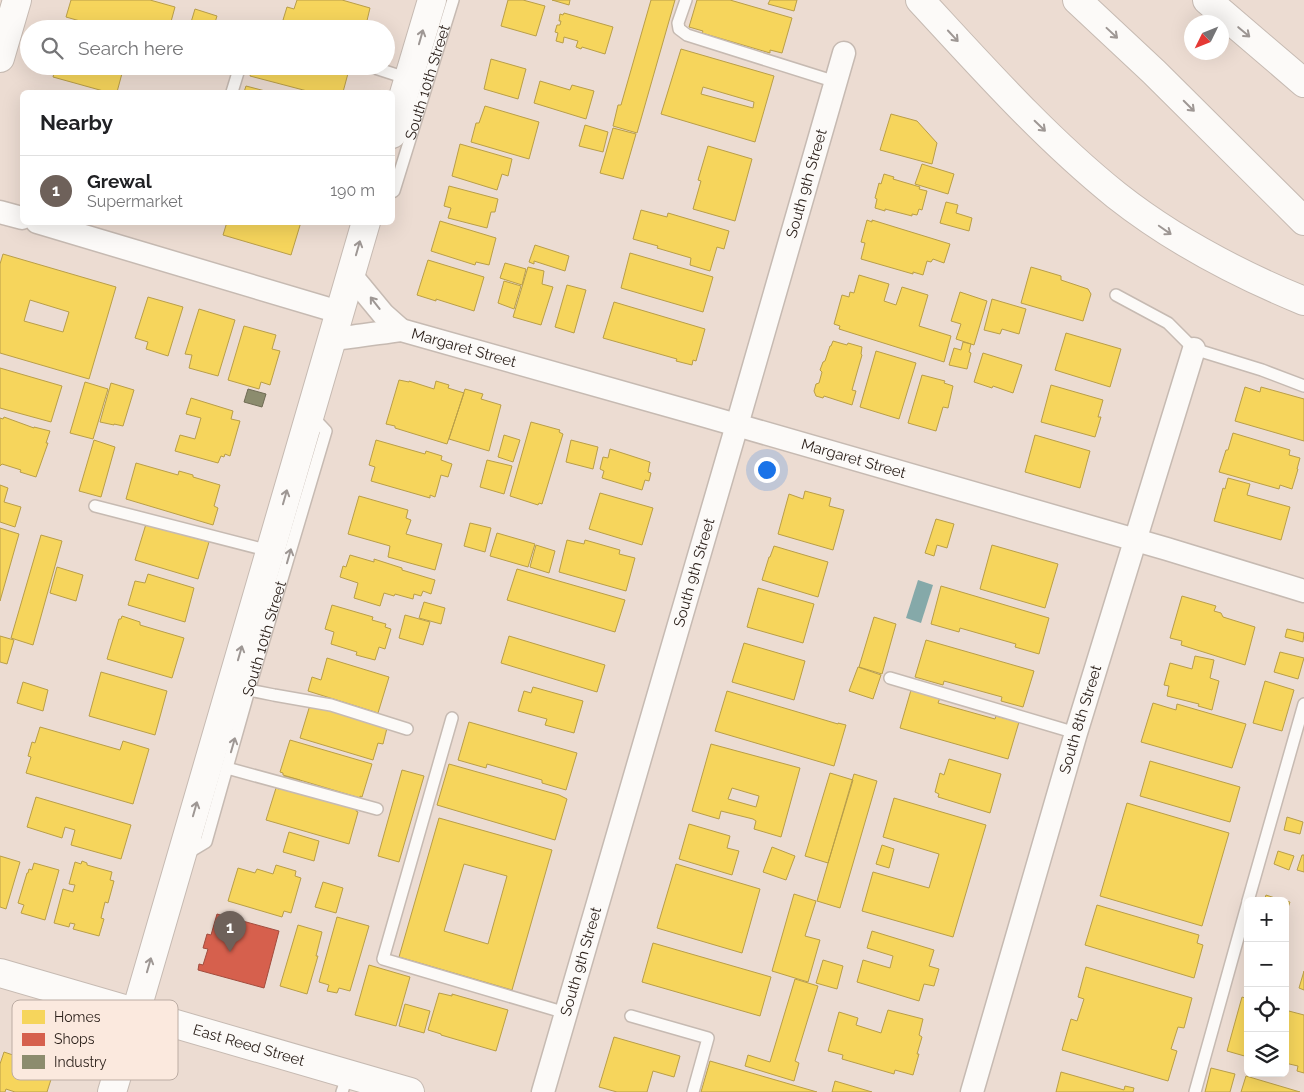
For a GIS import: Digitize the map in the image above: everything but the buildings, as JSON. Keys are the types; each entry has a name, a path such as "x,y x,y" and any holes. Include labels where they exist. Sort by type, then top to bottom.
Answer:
{"main road":[{"path":"0,58 17,0"},
{"name":"South 10th Street","path":"395,124 432,0"},
{"path":"920,0 1005,92 1065,151 1117,196 1170,234 1224,265 1304,301"},
{"path":"1076,0 1154,72 1304,221"},
{"path":"1207,0 1304,83"},
{"name":"South 10th Street","path":"140,1000 365,225"},
{"name":"East Reed Street","path":"0,972 95,1000"},
{"name":"East Reed Street","path":"178,1026 345,1083 410,1092"},
{"name":"South 10th Street","path":"112,1092 116,1080"}],"street":[{"name":"South 9th Street","path":"543,1092 844,53"},
{"path":"0,212 20,217"},
{"path":"47,225 339,312"},
{"name":"Margaret Street","path":"350,274 383,314 401,330"},
{"name":"Margaret Street","path":"332,339 401,330 1135,540 1304,591"},
{"name":"South 8th Street","path":"972,1092 1076,733 1194,349"}],"lane":[{"name":"South 10th Street","path":"395,188 453,0"},
{"path":"686,0 678,23 679,29 687,35 836,82"},
{"path":"395,74 409,79"},
{"path":"233,90 237,75"},
{"path":"1116,295 1168,323 1194,349 1262,370 1304,386"},
{"name":"South 10th Street","path":"181,858 206,842 326,430 310,413"},
{"path":"94,506 270,551"},
{"path":"890,678 1076,733"},
{"path":"249,690 331,705 407,729"},
{"path":"1249,897 1304,704"},
{"path":"452,718 383,959 566,1013"},
{"path":"226,768 377,809"},
{"path":"1195,1092 1244,915"},
{"path":"631,1016 708,1038 693,1092"}],"water":[{"path":"918,580 933,585 921,623 906,618"}],"place":[{"name":"Grewal","path":"230,952"}]}
